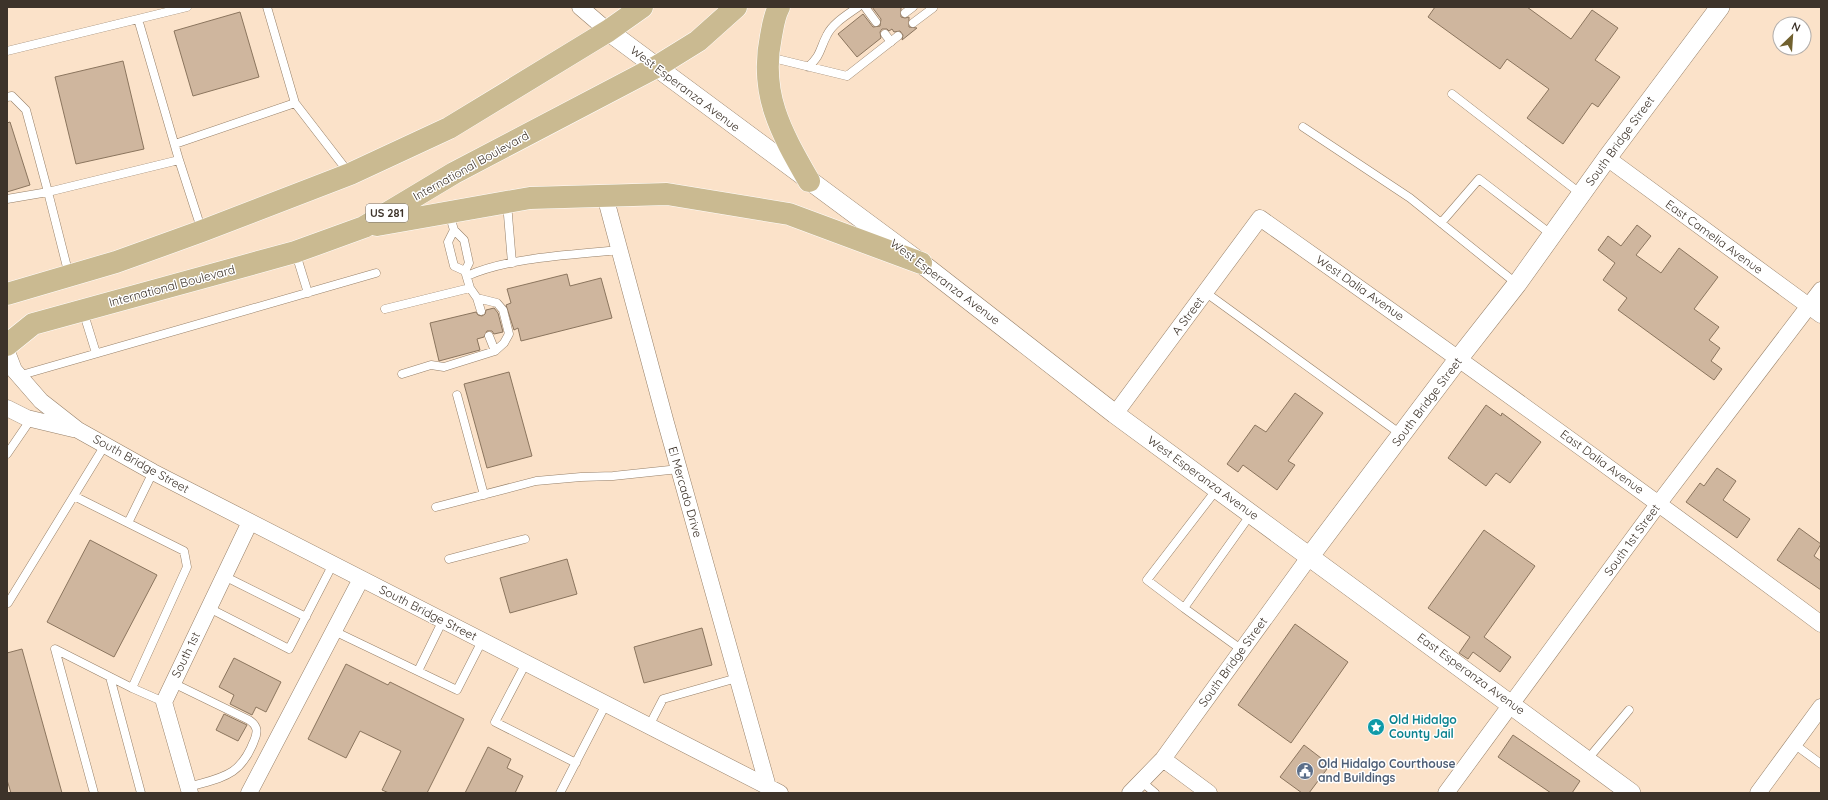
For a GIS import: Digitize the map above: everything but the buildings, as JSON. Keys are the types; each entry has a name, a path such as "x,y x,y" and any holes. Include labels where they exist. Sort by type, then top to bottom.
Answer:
{"main road":[{"path":"7,294 116,262 202,231 350,174 449,128 608,31 642,7"},
{"name":"International Boulevard","path":"7,346 33,324 295,252 364,227 454,173 656,67 698,41 736,7"},
{"path":"779,7 775,14 767,57 770,100 784,136 809,181"},
{"path":"364,227 451,221 507,202 530,198 667,194 789,214 921,263"}],"street":[{"name":"West Esperanza Avenue","path":"580,7 608,31 921,263 1115,414 1310,556"},
{"name":"South Bridge Street","path":"1130,793 1163,759 1310,556 1459,358 1517,284 1606,158 1720,7"},
{"name":"East Camelia Avenue","path":"1606,158 1815,311"},
{"name":"El Mercado Drive","path":"605,196 737,678 774,790"},
{"name":"A Street","path":"1115,414 1260,218"},
{"name":"West Dalia Avenue","path":"1260,218 1459,358"},
{"name":"South 1st Street","path":"1446,793 1659,503 1815,311 1821,290"},
{"name":"South Bridge Street","path":"7,352 18,376 41,401 78,430 250,522 774,790"},
{"name":"East Dalia Avenue","path":"1459,358 1659,503 1821,624"},
{"name":"South Bridge Street","path":"7,408 31,419 78,430"},
{"name":"South 1st","path":"164,702 250,522"},
{"name":"East Esperanza Avenue","path":"1310,556 1631,793"},
{"path":"249,793 362,579"},
{"path":"164,702 189,790"},
{"path":"1758,793 1821,707"},
{"path":"1163,759 1209,793"}],"lane":[{"path":"7,52 187,7"},
{"path":"267,7 295,103 350,174"},
{"path":"808,67 818,58 827,34 837,22 858,7"},
{"path":"865,7 876,22"},
{"path":"905,13 913,7"},
{"path":"913,23 933,8 932,7"},
{"path":"870,14 878,9"},
{"path":"138,19 179,160 202,231"},
{"path":"885,34 890,42"},
{"path":"767,57 847,76 898,36"},
{"path":"1452,94 1581,194"},
{"path":"7,97 12,96 26,110 69,276"},
{"path":"175,144 295,103"},
{"path":"1303,127 1410,198 1517,284"},
{"path":"7,199 48,192 179,160"},
{"path":"1441,223 1479,179 1552,235"},
{"path":"507,202 512,263"},
{"path":"451,221 448,242 454,266 466,273 483,268 512,263 620,250"},
{"path":"451,221 464,240 469,263 466,273 470,288 477,298 481,311"},
{"path":"295,252 308,293"},
{"path":"18,376 376,273"},
{"path":"385,308 470,288"},
{"path":"1205,292 1402,435"},
{"path":"402,374 431,365 444,367 495,352 504,344 508,334 503,310 497,303 477,298"},
{"path":"83,311 96,353"},
{"path":"489,336 495,352"},
{"path":"457,395 484,495"},
{"path":"7,454 31,419"},
{"path":"8,602 105,445"},
{"path":"436,507 536,481 613,476 679,468"},
{"path":"128,523 154,472"},
{"path":"1217,488 1147,580 1242,650"},
{"path":"74,496 184,551 187,567 132,688"},
{"path":"1184,608 1251,513"},
{"path":"449,559 525,539"},
{"path":"209,608 289,650 333,564"},
{"path":"224,576 306,617"},
{"path":"418,671 443,620"},
{"path":"334,631 457,690 482,641"},
{"path":"94,793 55,649 132,688 164,702"},
{"path":"526,663 495,722 576,763"},
{"path":"110,677 141,793"},
{"path":"649,726 663,699 737,678"},
{"path":"173,683 249,720 255,724 257,733 249,755 239,768 189,790"},
{"path":"560,793 606,704"},
{"path":"1587,760 1629,710"},
{"path":"1794,744 1821,764"},
{"path":"1141,781 1155,793"}],"place":[{"name":"Old Hidalgo County Jail","path":"1376,727"},
{"name":"Old Hidalgo Courthouse and Buildings","path":"1305,771"}]}
